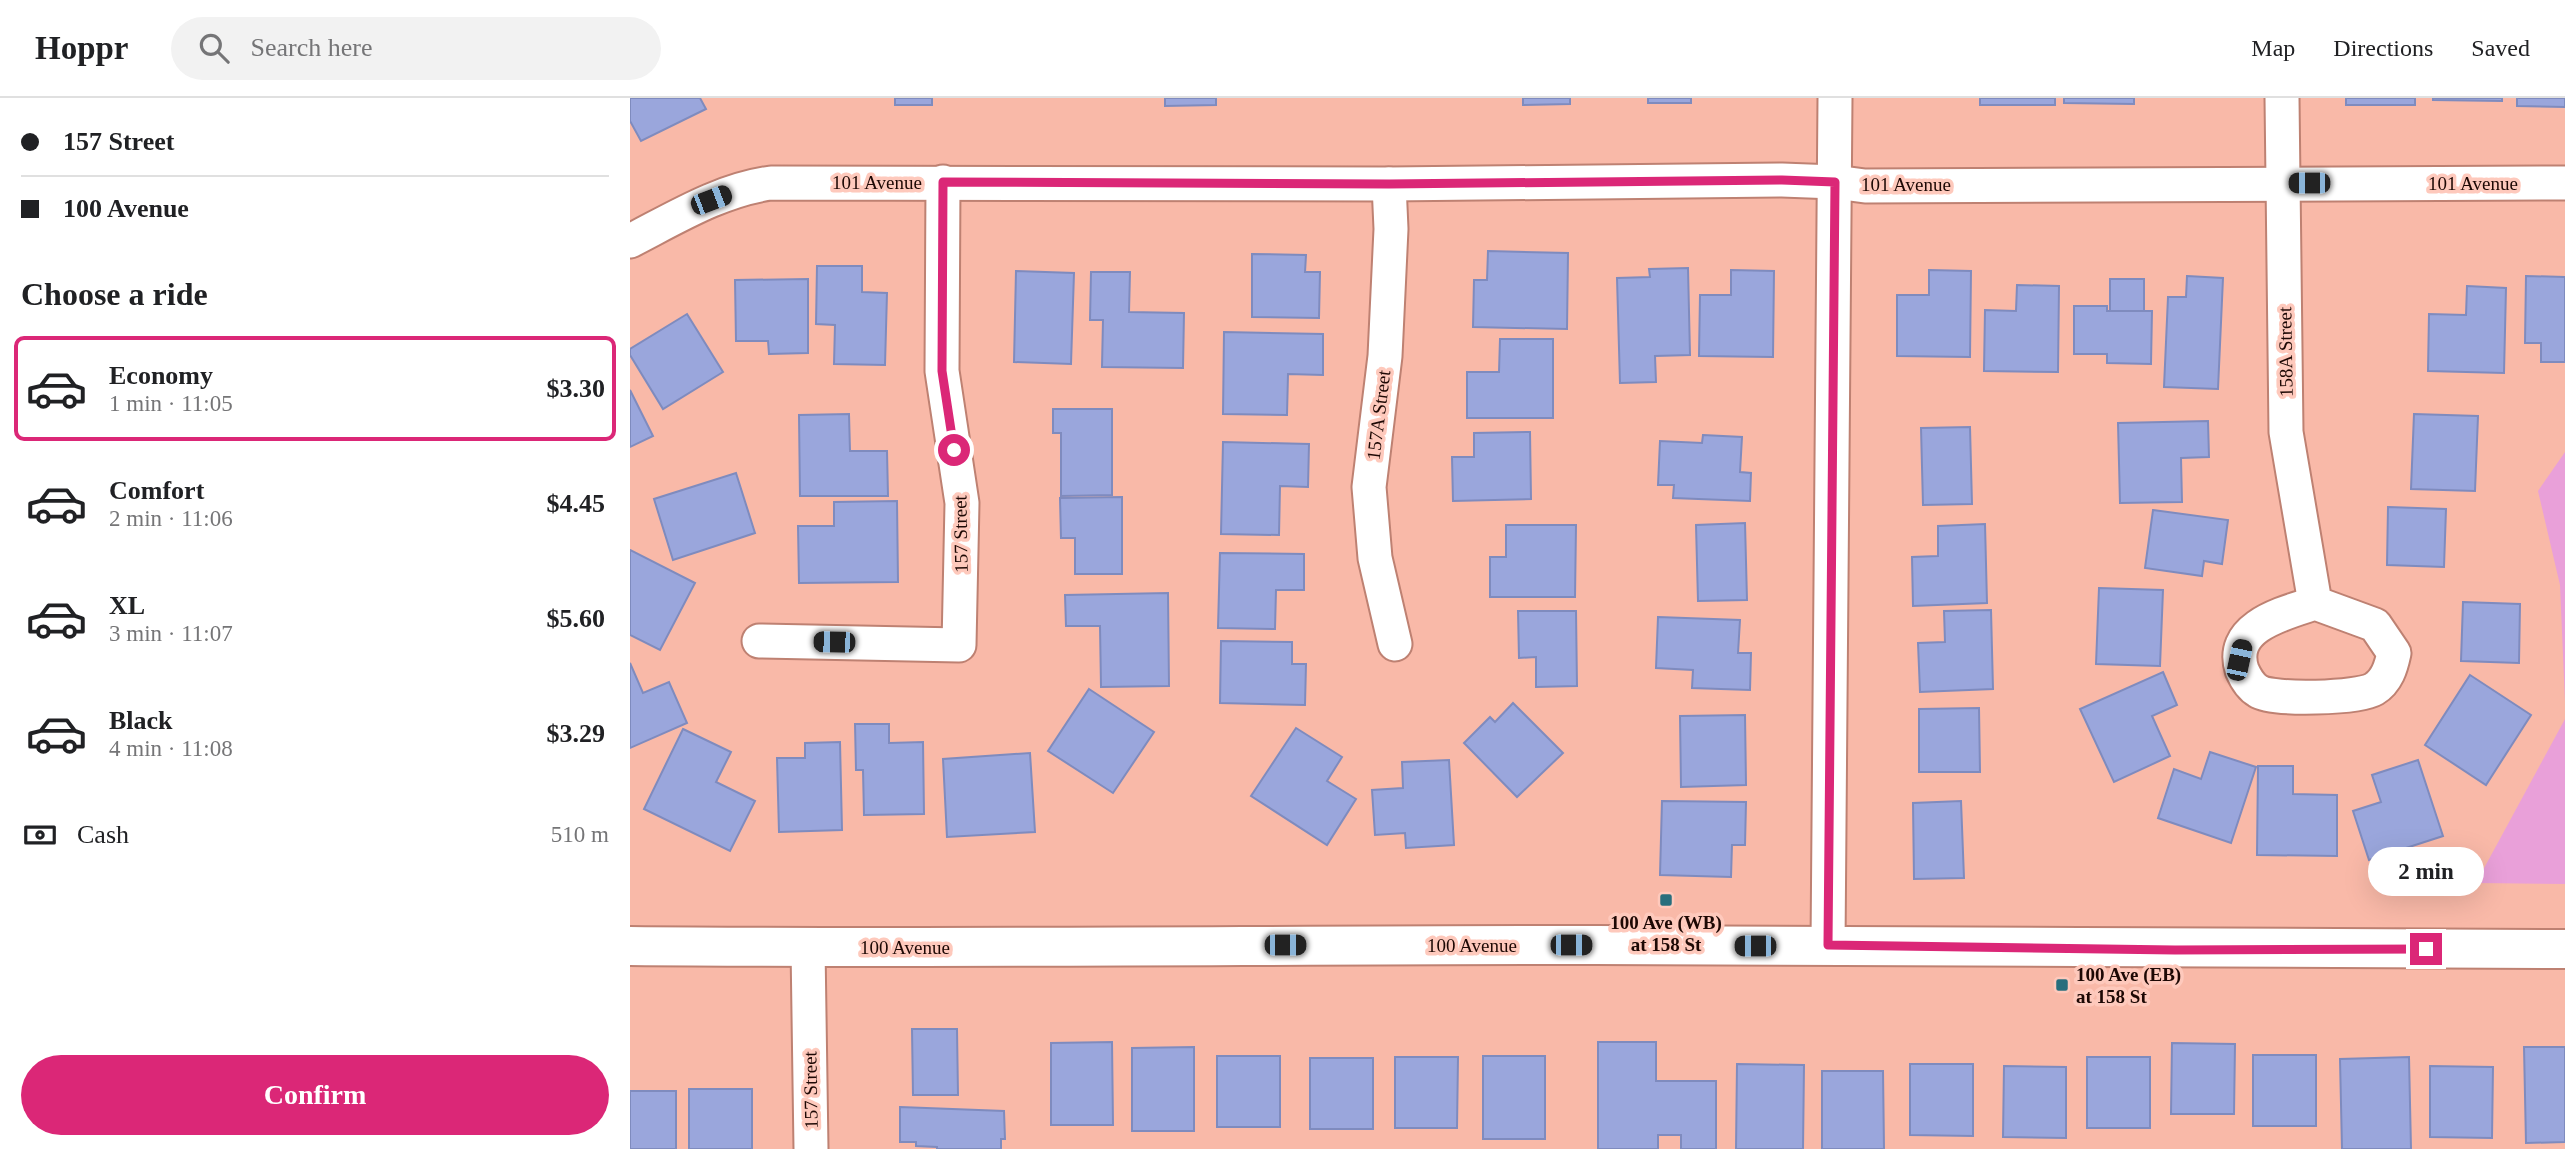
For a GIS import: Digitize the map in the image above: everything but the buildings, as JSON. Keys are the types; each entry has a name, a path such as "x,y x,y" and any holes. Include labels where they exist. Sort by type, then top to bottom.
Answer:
{"main road":[{"name":"100 Avenue","path":"630,946 1828,945 2175,950 2565,949"}],"street":[{"path":"1828,945 1835,98"},
{"name":"158A Street","path":"2282,98 2286,432 2315,603"},
{"name":"101 Avenue","path":"630,241 711,200 755,185 808,182 1389,184 1782,180 1865,186 2565,183"},
{"name":"157 Street","path":"759,641 959,645 962,503 942,371 943,182"},
{"name":"157A Street","path":"1389,184 1391,229 1385,356 1369,487 1375,558 1395,644"},
{"name":"157 Street","path":"808,947 811,1149"}],"shaded area":[{"path":"2565,452 2565,702 2560,585 2538,491"},
{"path":"2565,719 2565,884 2476,883"}],"place":[{"name":"100 Ave (WB) at 158 St","path":"1666,900"},
{"name":"100 Ave (EB) at 158 St","path":"2062,985"}],"route":[{"path":"954,450 942,371 943,182 1835,182 1828,945 2175,950 2426,949"}]}
